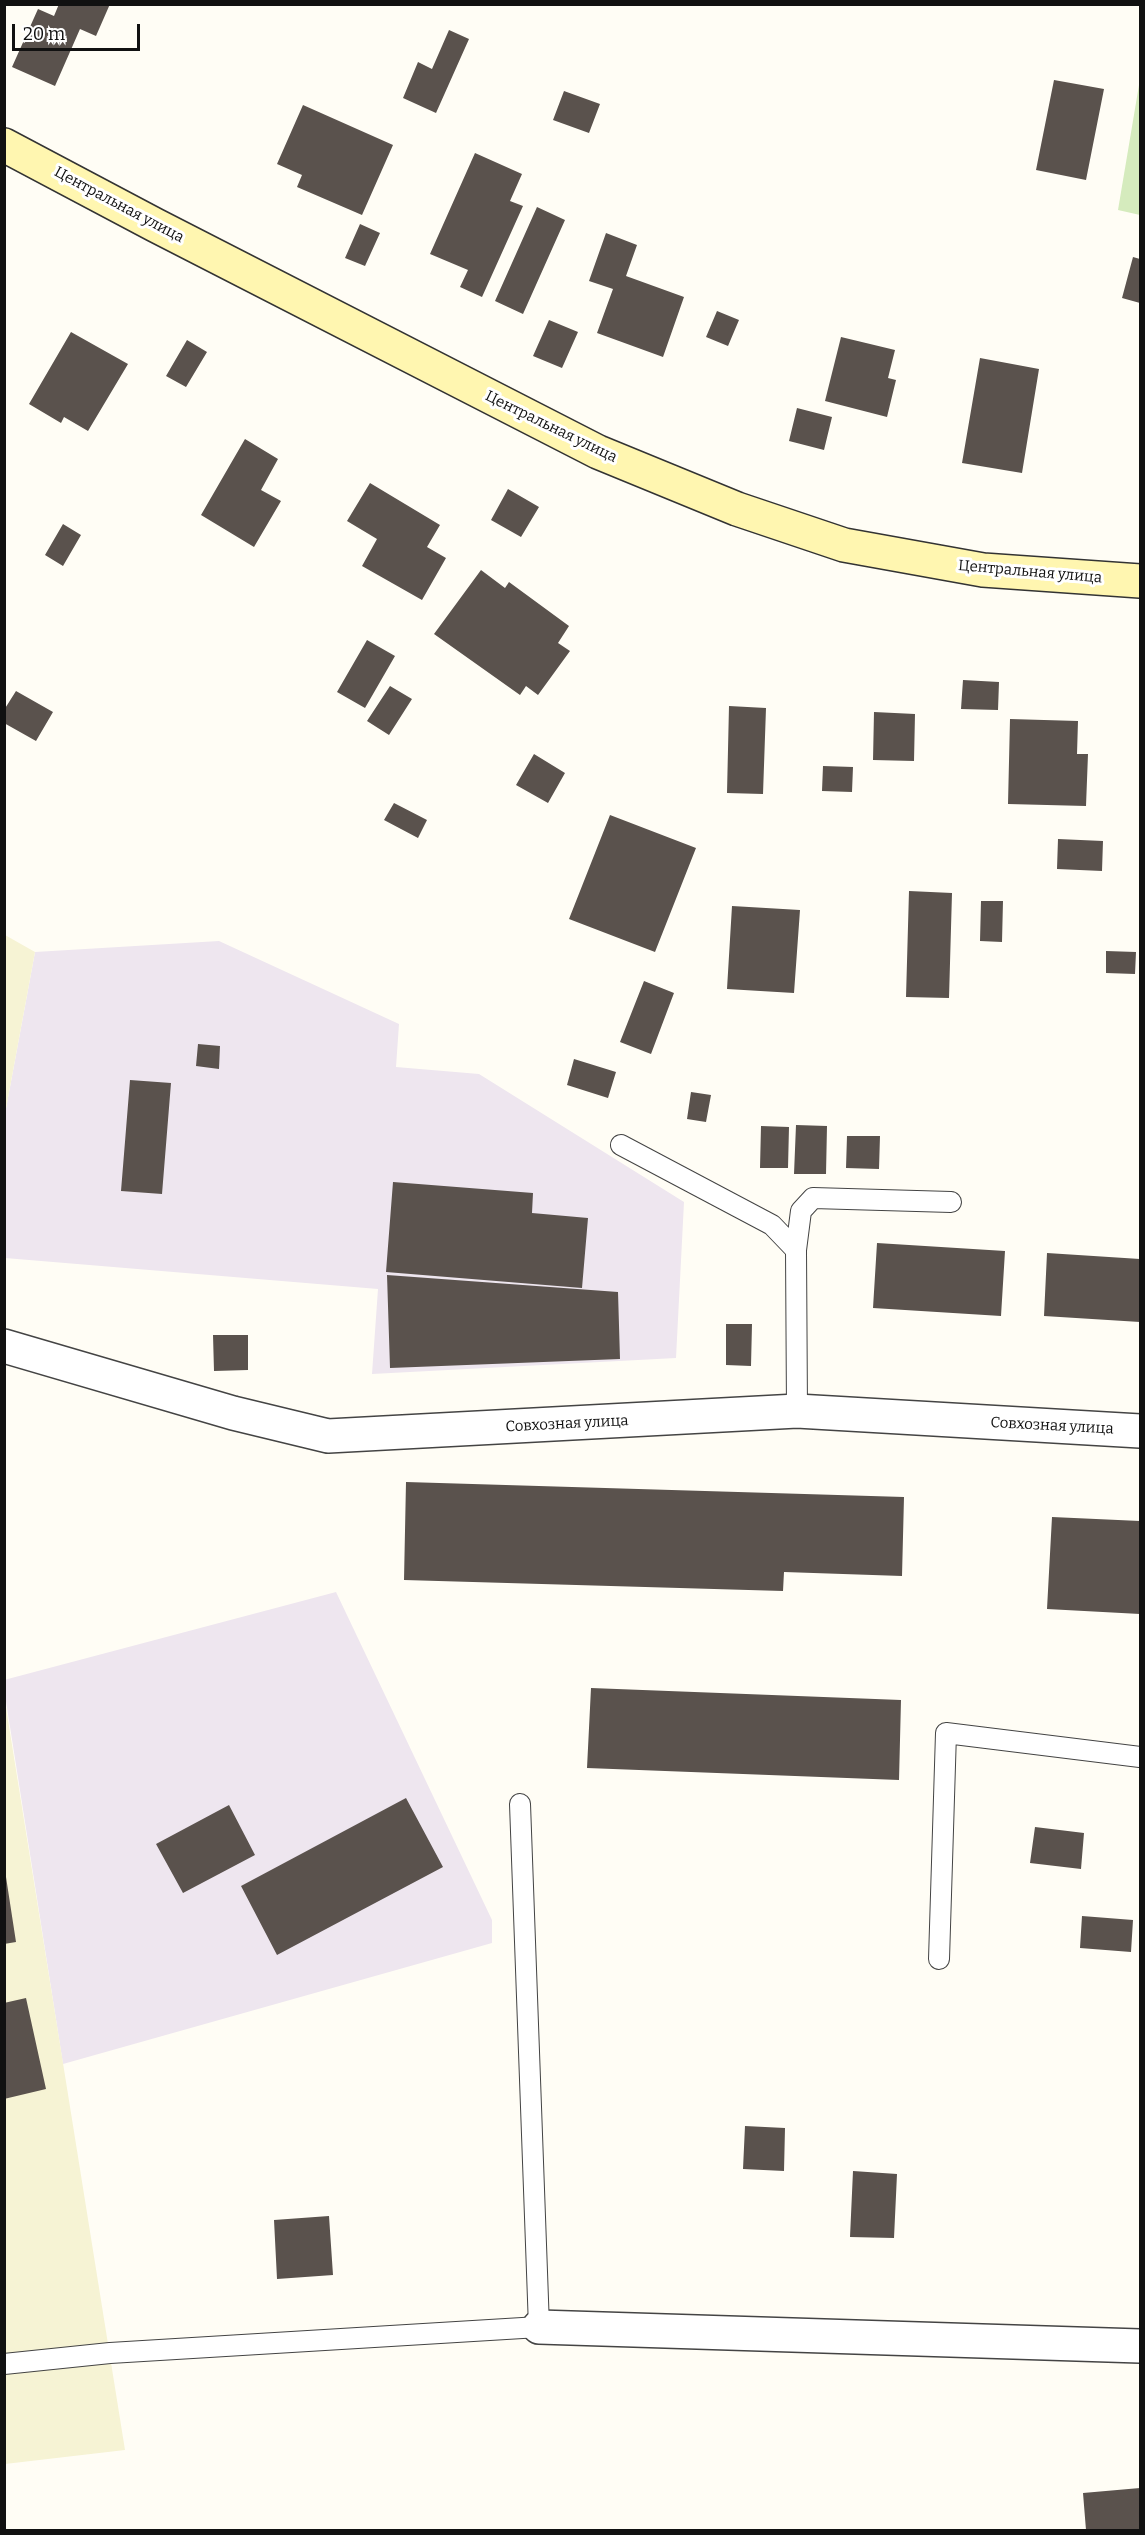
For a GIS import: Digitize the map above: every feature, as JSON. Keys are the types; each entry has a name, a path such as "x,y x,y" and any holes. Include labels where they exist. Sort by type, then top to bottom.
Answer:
{"street":[{"name":"Центральная улица","path":"4,145 598,452 736,509 844,545 983,570 1140,581"},
{"name":"Совхозная улица","path":"4,1346 233,1413 328,1436 797,1411 1140,1431"},
{"path":"539,2327 1140,2346"}],"lane":[{"path":"621,1145 772,1225 796,1250"},
{"path":"797,1411 796,1250 801,1211 813,1198 951,1202"},
{"path":"939,1959 945,1733 1140,1757"},
{"path":"4,2364 110,2353 539,2327 520,1804"}],"shaded area":[{"path":"5,935 35,952 5,1114"},
{"path":"219,941 399,1024 396,1067 479,1074 684,1202 676,1358 372,1374 378,1289 5,1258 5,1114 35,952"},
{"path":"336,1592 492,1920 492,1943 63,2064 4,1680"},
{"path":"4,1695 125,2450 5,2464 4,2464"}],"green space":[{"path":"1140,79 1140,215 1118,210"}],"building":[{"path":"59,4 110,4 96,36 80,29 55,86 12,67 38,9 54,16"},
{"path":"449,30 469,39 436,113 403,98 418,62 432,69"},
{"path":"1054,80 1104,89 1086,180 1036,170"},
{"path":"564,91 600,104 589,133 553,120"},
{"path":"303,105 393,145 362,215 297,187 302,175 277,164"},
{"path":"475,153 522,174 510,201 523,206 482,297 460,287 468,270 430,254"},
{"path":"537,207 565,220 523,314 495,301"},
{"path":"360,224 380,233 365,266 345,258"},
{"path":"606,233 637,245 626,276 684,297 663,357 597,333 613,289 589,281"},
{"path":"1133,257 1140,259 1140,303 1122,298"},
{"path":"717,311 739,320 728,346 706,337"},
{"path":"549,320 578,332 562,368 533,356"},
{"path":"71,332 128,364 88,431 64,417 61,423 29,404"},
{"path":"841,337 895,350 888,378 896,380 887,417 825,401"},
{"path":"187,340 207,352 186,387 166,376"},
{"path":"980,358 1039,369 1022,473 962,463"},
{"path":"797,408 832,417 824,450 789,441"},
{"path":"245,439 278,459 261,490 281,501 254,547 201,515"},
{"path":"370,483 440,525 427,547 446,558 422,600 362,566 377,539 347,521"},
{"path":"508,489 539,507 521,537 491,520"},
{"path":"63,524 81,535 63,566 45,555"},
{"path":"481,570 505,588 509,582 569,626 558,643 570,651 538,695 526,686 520,695 434,634"},
{"path":"367,640 395,656 365,708 337,692"},
{"path":"963,680 999,682 998,710 961,709"},
{"path":"390,686 412,699 389,735 367,721"},
{"path":"16,691 53,712 36,741 4,723 4,710"},
{"path":"729,706 766,708 763,794 727,793"},
{"path":"874,712 915,714 914,761 873,760"},
{"path":"1010,719 1078,721 1077,754 1088,754 1086,806 1008,804"},
{"path":"534,754 565,773 548,803 516,785"},
{"path":"823,766 853,767 852,792 822,791"},
{"path":"394,803 427,820 418,838 384,820"},
{"path":"610,815 696,848 655,952 569,919"},
{"path":"1058,839 1103,841 1102,871 1057,869"},
{"path":"909,891 952,893 949,998 906,997"},
{"path":"981,901 1003,901 1002,942 980,941"},
{"path":"732,906 800,910 794,993 727,989"},
{"path":"1106,951 1136,952 1135,974 1106,973"},
{"path":"644,981 674,993 651,1054 620,1042"},
{"path":"198,1044 220,1046 219,1069 196,1066"},
{"path":"574,1059 616,1072 608,1098 567,1085"},
{"path":"130,1080 171,1083 162,1194 121,1191"},
{"path":"691,1092 711,1095 706,1122 687,1119"},
{"path":"796,1125 827,1126 826,1174 794,1174"},
{"path":"761,1126 789,1127 788,1168 760,1168"},
{"path":"847,1136 880,1136 879,1169 846,1168"},
{"path":"393,1182 533,1193 532,1213 588,1218 582,1288 386,1272"},
{"path":"877,1243 1005,1251 1001,1316 873,1308"},
{"path":"1047,1253 1140,1259 1140,1322 1044,1316"},
{"path":"387,1275 618,1292 620,1359 390,1368"},
{"path":"726,1324 752,1324 751,1366 726,1365"},
{"path":"213,1335 248,1335 248,1370 214,1371"},
{"path":"406,1482 904,1497 902,1576 784,1572 783,1591 404,1580"},
{"path":"1052,1517 1140,1521 1140,1614 1047,1609"},
{"path":"591,1688 901,1700 899,1780 587,1768"},
{"path":"406,1798 443,1867 277,1955 241,1886"},
{"path":"229,1805 255,1855 183,1893 156,1844"},
{"path":"1035,1827 1084,1833 1081,1869 1030,1863"},
{"path":"6,1877 16,1942 4,1944 4,1878"},
{"path":"1082,1916 1133,1920 1131,1952 1080,1948"},
{"path":"26,1998 46,2089 4,2099 4,2003"},
{"path":"745,2126 785,2128 784,2171 743,2169"},
{"path":"853,2171 897,2174 894,2238 850,2237"},
{"path":"329,2216 333,2275 277,2279 274,2220"},
{"path":"1140,2488 1140,2530 1086,2530 1083,2493"}]}
